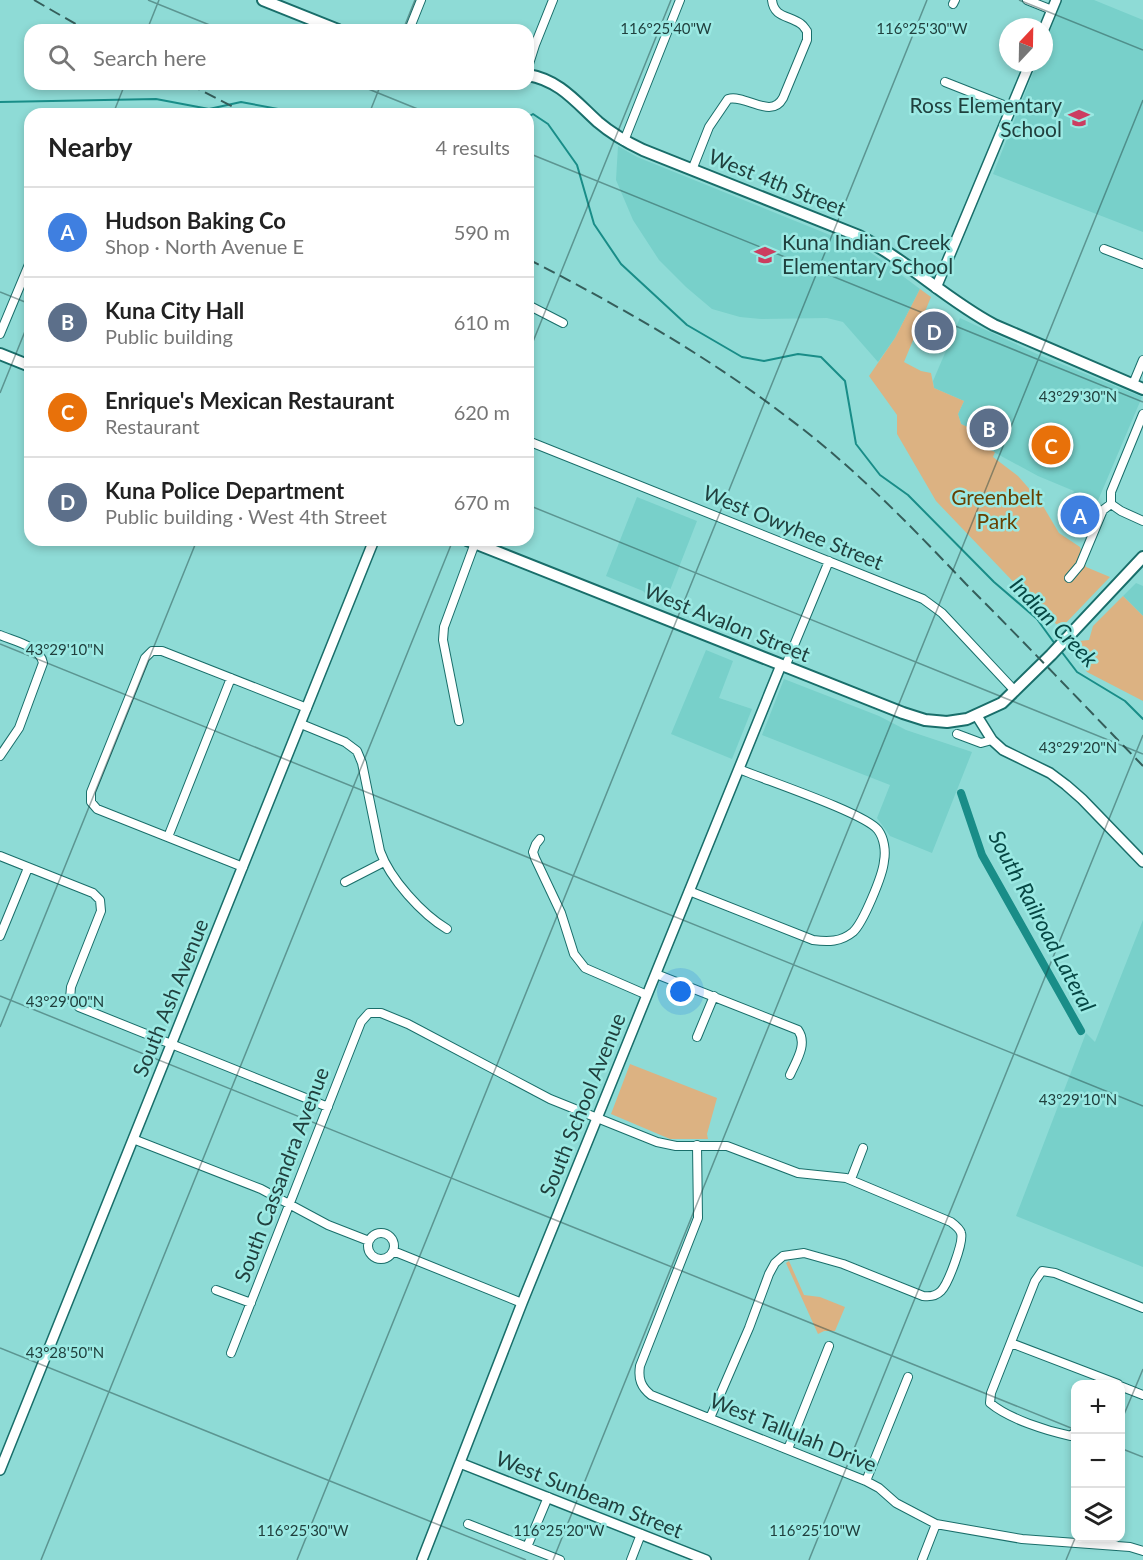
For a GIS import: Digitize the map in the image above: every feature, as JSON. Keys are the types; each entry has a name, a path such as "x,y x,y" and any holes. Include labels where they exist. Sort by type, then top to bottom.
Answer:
{"main road":[{"path":"263,0 323,24"},
{"name":"West 4th Street","path":"534,77 546,80 565,91 599,123 624,141 859,236 892,254 973,314 1138,387"},
{"path":"0,354 24,364"},
{"name":"West Avalon Street","path":"481,546 925,720 947,722 977,716 1002,704 1143,557"}],"street":[{"path":"411,24 421,0"},
{"path":"534,48 553,0"},
{"path":"624,141 680,0"},
{"path":"1027,0 1052,10"},
{"path":"1049,18 1056,0"},
{"path":"692,170 709,127 724,103 734,97 769,108 776,106 783,98 807,40 807,32 801,24 780,15 773,4"},
{"path":"936,288 1026,72"},
{"path":"945,82 1011,108"},
{"path":"1104,249 1143,264"},
{"path":"0,334 24,276"},
{"path":"534,308 563,323"},
{"path":"1138,387 1143,360"},
{"path":"1143,414 1111,492 1111,504 1115,508 1143,521"},
{"name":"West Owyhee Street","path":"534,443 923,599 942,613 1015,691"},
{"path":"1069,578 1080,565 1103,510 1111,504"},
{"name":"South Ash Avenue","path":"0,1470 373,546"},
{"path":"459,721 444,644 444,627 470,546"},
{"path":"783,666 829,561"},
{"path":"0,635 34,649 42,657 43,668 19,728 0,756"},
{"path":"243,867 97,809 91,802 91,792 145,657 152,651 162,651 307,708"},
{"name":"South School Avenue","path":"422,1560 522,1303 783,666"},
{"path":"168,837 231,678"},
{"path":"977,716 992,741 1003,750 1050,773 1066,785 1143,862"},
{"path":"301,723 345,742 357,751 362,763 384,861 424,913 447,928"},
{"path":"957,734 981,743 992,741"},
{"path":"689,891 813,940 825,942 847,936 858,926 882,871 883,839 873,825 862,817 739,769"},
{"path":"540,839 533,852 552,893 579,963 595,973 647,995"},
{"path":"0,856 93,893 100,900 101,911 71,987 70,999 79,1008 328,1107"},
{"path":"345,882 384,861"},
{"path":"0,936 28,868"},
{"path":"656,974 798,1030 802,1035 802,1046 790,1075"},
{"path":"697,1037 714,996"},
{"name":"South Cassandra Avenue","path":"231,1353 361,1022 369,1013 381,1013 408,1024 550,1099 597,1118"},
{"path":"597,1118 667,1144 727,1146 798,1173 841,1176 851,1179 951,1222 961,1233 961,1244 945,1286 936,1295 923,1296 843,1264 804,1253 783,1256 774,1263 769,1274 749,1328 710,1418"},
{"path":"133,1139 261,1189 328,1225 369,1241"},
{"name":"West Tallulah Drive","path":"698,1145 698,1218 640,1366 640,1383 651,1395 866,1481 879,1488 896,1503 936,1524 1022,1539 1130,1547 1143,1551"},
{"path":"851,1179 863,1148"},
{"path":"376,1234 386,1234 393,1241 393,1251 386,1258 376,1258 369,1251 369,1241 376,1234"},
{"path":"393,1251 522,1303"},
{"path":"1071,1434 1058,1433 999,1410 990,1403 991,1393 1035,1281 1042,1271 1055,1273 1143,1308"},
{"path":"216,1290 251,1303"},
{"path":"1011,1343 1094,1380"},
{"path":"788,1449 830,1346"},
{"path":"866,1481 908,1377"},
{"path":"1125,1388 1143,1395"},
{"name":"West Sunbeam Street","path":"460,1463 706,1560"},
{"path":"527,1547 548,1497"},
{"path":"468,1524 560,1560"},
{"path":"922,1560 936,1524"},
{"path":"631,1560 641,1534"}],"shaded area":[{"name":"Ross Elementary School","path":"1062,0 1094,0 1143,20 1143,232 993,174 1033,72 1053,72 1053,23"},
{"name":"Kuna Indian Creek Elementary School","path":"618,146 637,157 867,250 920,289 895,338 878,362 843,322 827,318 740,317 712,309 659,260 633,220 616,180"},
{"path":"960,318 1037,354 1142,397 1085,531 1061,510 1074,491 1038,476 990,450 985,443 971,433 972,429 961,424 958,414 964,401 934,388 933,381"},
{"path":"637,497 697,521 665,603 606,576"},
{"path":"1136,583 1143,586 1143,616 1123,596"},
{"path":"706,650 733,661 719,698 752,709 732,759 671,734"},
{"path":"784,679 879,716 906,730 972,752 932,853 890,836 877,818 890,785 762,735"},
{"path":"1143,920 1143,1267 1016,1216 1086,1033 1095,1042"}],"green space":[{"name":"Greenbelt Park","path":"920,289 931,297 904,362 921,371 931,373 934,388 964,401 958,414 961,424 972,429 971,433 987,439 985,443 990,450 995,452 993,457 1018,476 1040,501 1059,533 1080,547 1086,567 1110,577 1061,628 1042,612 936,501 897,434 897,415 869,376 895,338"},
{"path":"1123,596 1143,616 1143,701 1087,672 1071,649 1079,641 1089,640 1093,626"},
{"path":"630,1064 717,1098 707,1134 708,1139 670,1139 611,1114"},
{"path":"789,1261 804,1295 820,1297 845,1307 835,1331 824,1331 818,1334 786,1263"}],"waterway":[{"name":"Indian Creek","path":"0,102 156,99 204,108"},
{"name":"Indian Creek","path":"214,108 241,102 273,108"},
{"name":"Indian Creek","path":"534,115 548,124 577,165 594,224 621,264 687,325 742,357 764,361 798,354 821,357 845,381 856,444 880,475 908,495 994,582 1037,619 1055,644"},
{"name":"Indian Creek","path":"1061,651 1077,672 1125,701 1143,719"},
{"name":"South Railroad Lateral","path":"961,793 982,855 1081,1031"}],"railway":[{"path":"34,0 76,24"},
{"path":"201,90 235,108"},
{"path":"534,262 629,313 693,352 756,394 835,455 902,518 1143,766"}],"place":[{"name":"Ross Elementary School","path":"1079,118"},
{"name":"Kuna Indian Creek Elementary School","path":"765,255"},
{"name":"Kuna Police Department","path":"934,331"},
{"name":"Kuna City Hall","path":"989,428"},
{"name":"Enrique's Mexican Restaurant","path":"1051,445"},
{"name":"Hudson Baking Co","path":"1080,515"}]}
